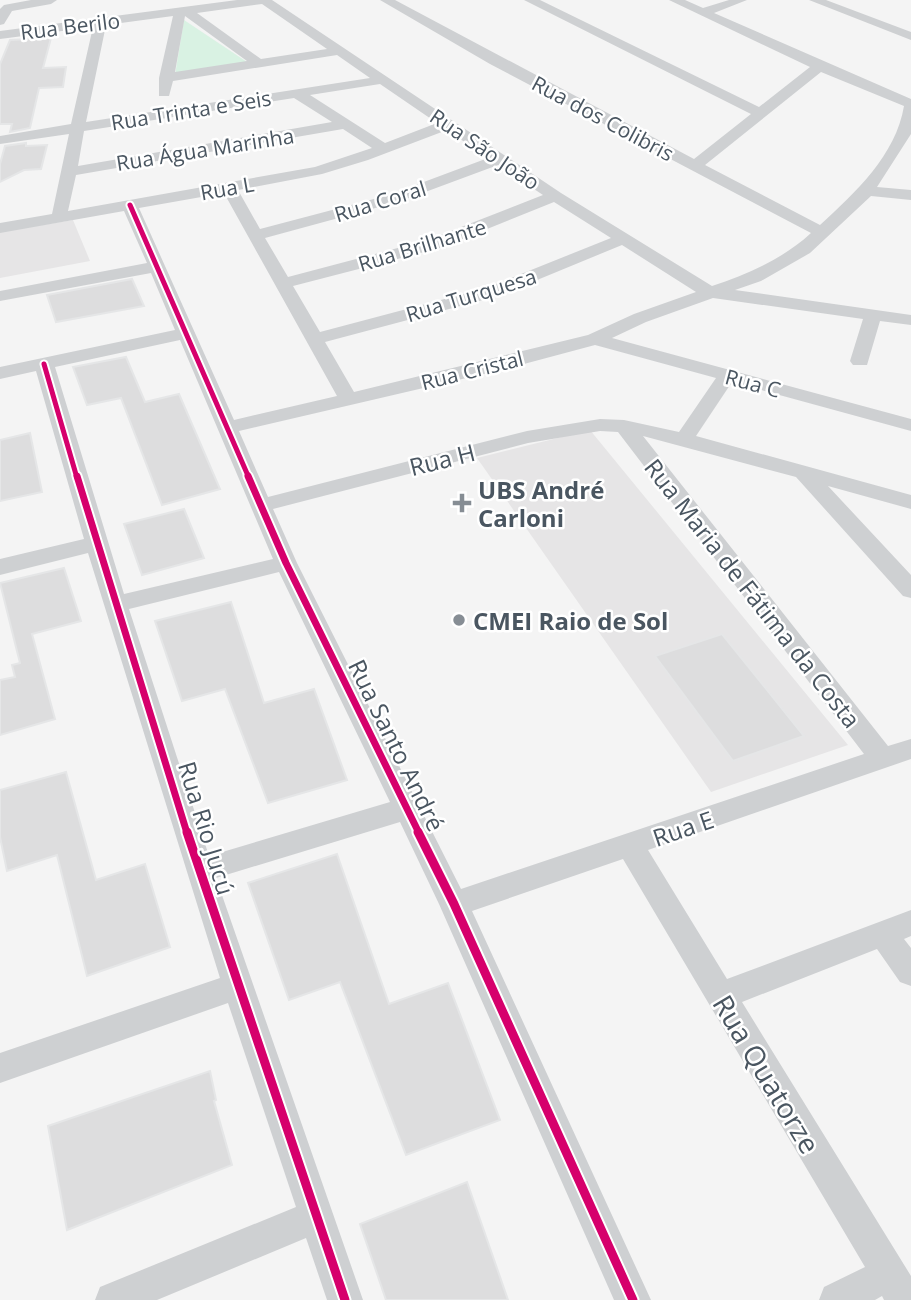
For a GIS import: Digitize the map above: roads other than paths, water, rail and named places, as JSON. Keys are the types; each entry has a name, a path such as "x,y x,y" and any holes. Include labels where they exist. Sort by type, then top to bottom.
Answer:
{"street":[{"path":"0,21 3,12 8,8 51,0"},
{"name":"Rua Berilo","path":"0,35 264,0"},
{"name":"Rua São João","path":"264,0 555,196 709,292"},
{"name":"Rua dos Colibris","path":"386,0 495,61 823,233"},
{"path":"530,0 760,113"},
{"path":"675,0 911,105 909,127"},
{"path":"702,13 741,0"},
{"path":"815,0 911,36"},
{"path":"162,114 166,78 183,11 259,64"},
{"path":"59,217 100,22"},
{"path":"166,78 338,51"},
{"path":"695,166 819,66"},
{"name":"Rua Trinta e Seis","path":"0,140 381,80"},
{"path":"298,94 383,149"},
{"name":"Rua L","path":"0,228 317,171 449,124"},
{"name":"Rua Água Marinha","path":"67,172 343,125"},
{"name":"Rua Cristal","path":"228,427 595,339 640,318 776,266 804,249 867,191 909,127"},
{"path":"889,157 911,160"},
{"name":"Rua Coral","path":"256,236 395,198 502,158"},
{"path":"229,188 349,400"},
{"path":"867,191 911,195"},
{"name":"Rua Brilhante","path":"284,283 434,244 555,196"},
{"name":"Rua Santo André","path":"130,205 286,563 454,904 633,1300"},
{"name":"Rua Turquesa","path":"315,339 492,292 623,239"},
{"path":"0,296 155,267"},
{"path":"709,292 911,320"},
{"path":"860,361 873,314"},
{"path":"0,373 184,334"},
{"name":"Rua C","path":"595,339 911,425"},
{"name":"Rua Rio Jucú","path":"44,364 96,543 199,871 345,1300"},
{"path":"684,439 727,376"},
{"name":"Rua H","path":"262,505 527,437 572,428 624,426 684,439 911,502"},
{"name":"Rua Maria de Fátima da Costa","path":"624,426 883,759"},
{"path":"804,473 911,590"},
{"path":"0,567 96,543"},
{"path":"117,604 286,563"},
{"name":"Rua E","path":"454,904 911,749"},
{"path":"199,871 408,808"},
{"name":"Rua Quatorze","path":"630,846 896,1287"},
{"path":"720,996 911,923"},
{"path":"883,933 911,972"},
{"path":"0,1067 238,986"},
{"path":"113,1300 316,1216"},
{"path":"836,1300 896,1287"}],"place":[{"name":"UBS André Carloni","path":"462,503"},
{"name":"CMEI Raio de Sol","path":"459,620"}]}
